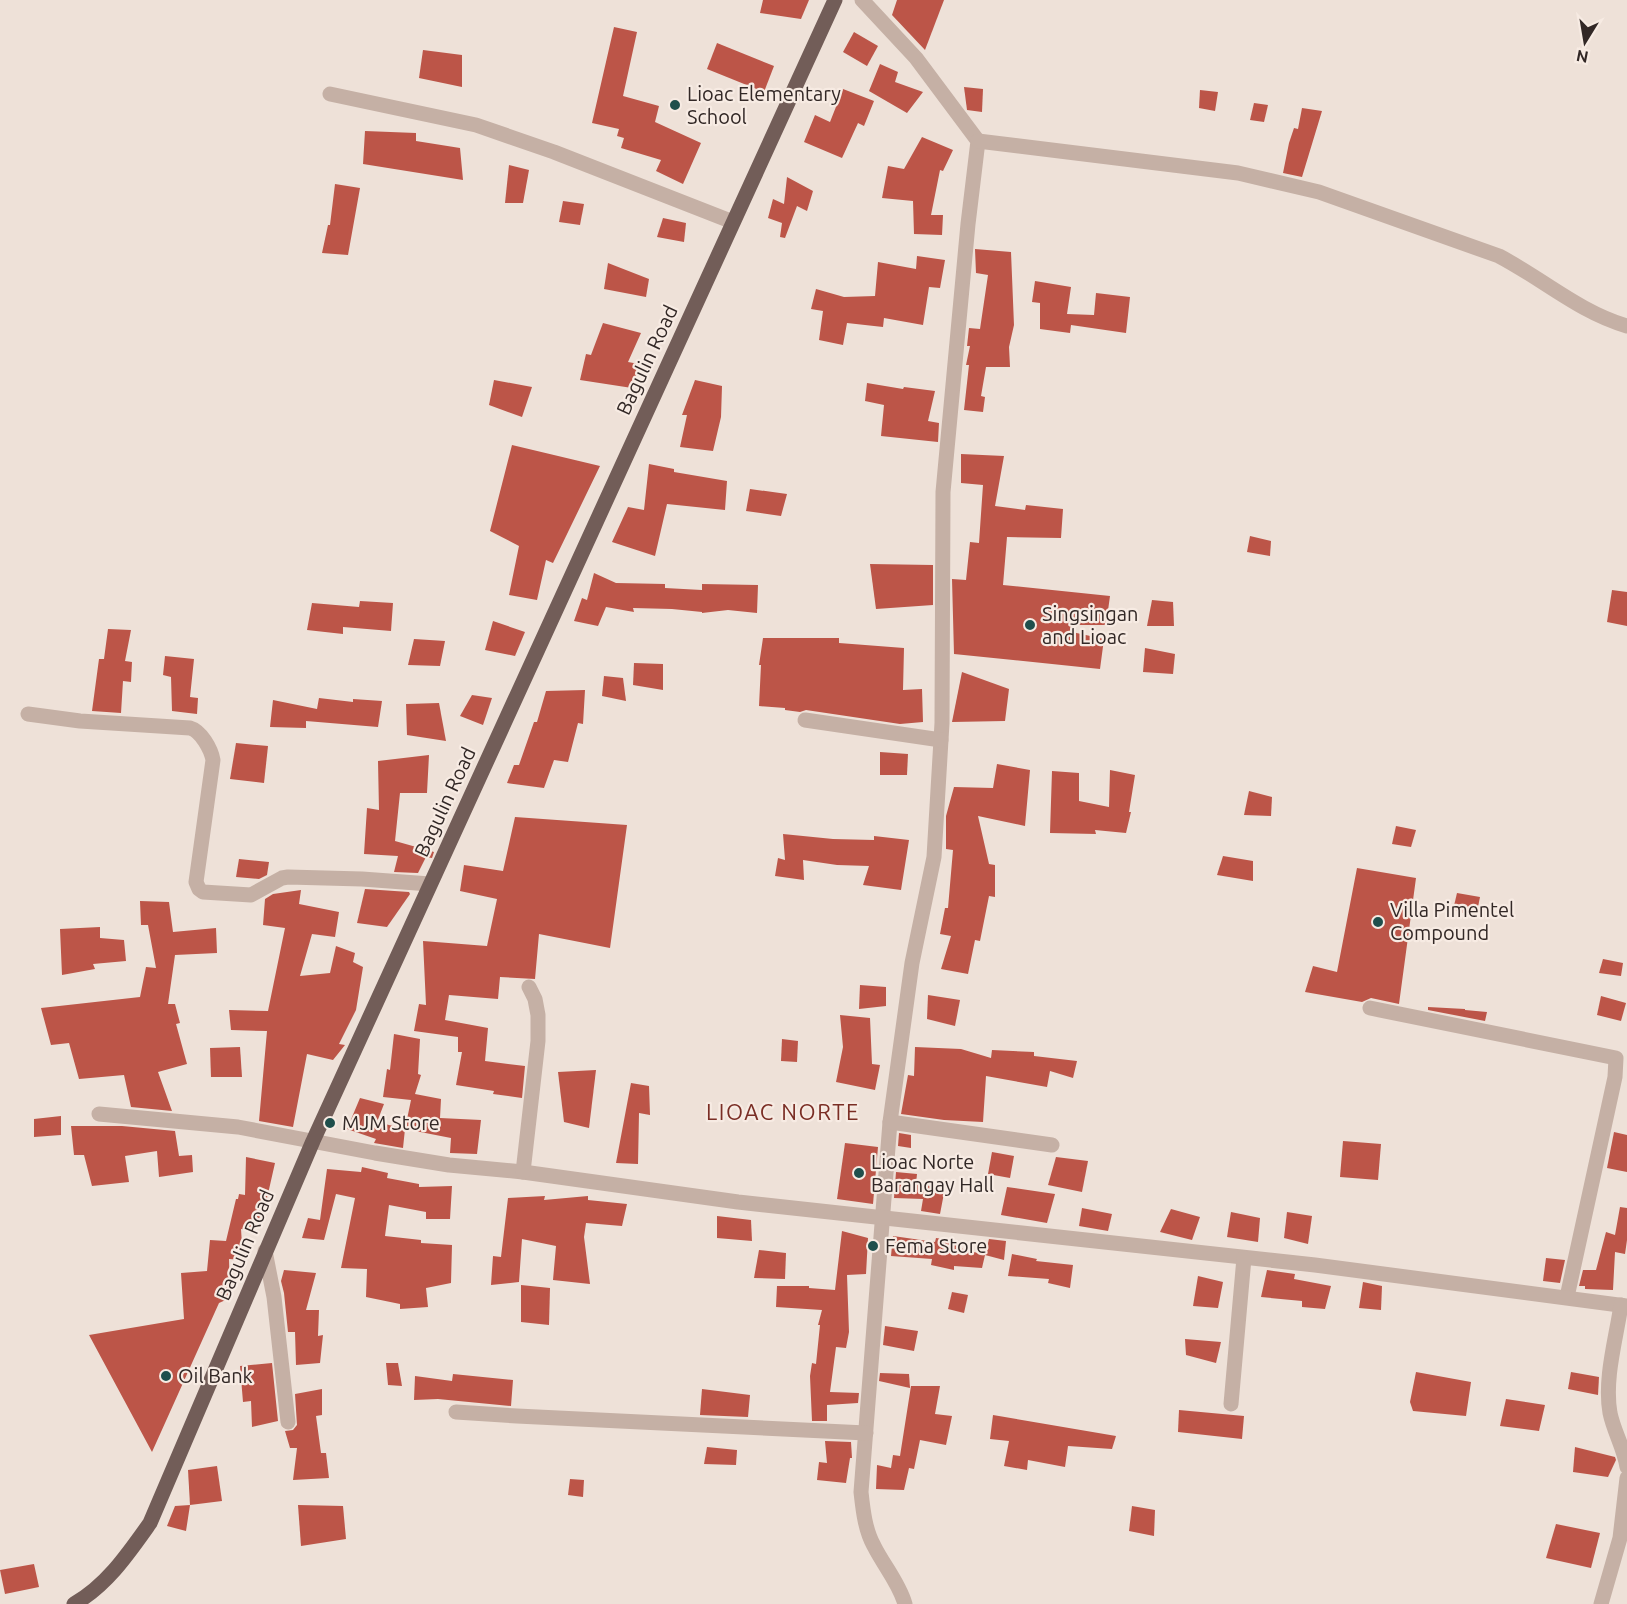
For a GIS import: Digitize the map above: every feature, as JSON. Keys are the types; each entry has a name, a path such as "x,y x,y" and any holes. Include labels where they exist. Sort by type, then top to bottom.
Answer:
{"main road":[{"name":"Bagulin Road","path":"74,1604 93,1593 128,1554 150,1522 313,1141 835,0"}],"street":[{"path":"862,0 916,58 978,141 943,492 941,740 934,857 912,963 890,1122 861,1492 863,1513 873,1545 905,1604"},
{"path":"330,94 476,125 733,222"},
{"path":"978,141 1238,173 1318,192 1499,256 1520,267 1590,313 1627,326"},
{"path":"28,714 190,728 198,732 211,752 213,760 196,882 199,889 204,892 251,895 288,877 430,884"},
{"path":"805,720 941,740"},
{"path":"523,1172 538,1041 538,1015 535,999 529,987"},
{"path":"1370,1008 1616,1058 1615,1077 1567,1297"},
{"path":"99,1114 238,1127 449,1165 523,1172 738,1202 1244,1258 1624,1305 1609,1384 1609,1402 1611,1416 1627,1467"},
{"path":"890,1122 1052,1145"},
{"path":"265,1251 274,1298 288,1422"},
{"path":"1231,1404 1244,1258"},
{"path":"456,1412 866,1433"},
{"path":"1601,1604 1620,1538 1627,1478"}],"building":[{"path":"763,0 809,0 801,19 760,13"},
{"path":"897,0 944,0 925,50 892,15"},
{"path":"614,27 637,32 623,96 659,106 655,122 701,143 683,184 656,171 661,160 621,148 624,138 617,136 619,129 592,123"},
{"path":"854,32 878,46 867,66 843,52"},
{"path":"717,43 774,66 764,92 707,69"},
{"path":"423,50 462,55 462,87 419,78"},
{"path":"880,64 898,72 895,82 923,92 907,113 869,91"},
{"path":"964,87 983,89 982,112 967,110"},
{"path":"843,89 874,101 864,126 858,123 842,158 804,142 815,115 830,122"},
{"path":"1200,90 1218,92 1215,111 1199,108"},
{"path":"1254,103 1268,105 1264,122 1250,120"},
{"path":"1302,108 1322,111 1302,177 1283,173 1289,143 1294,128 1298,129"},
{"path":"365,131 416,133 416,141 460,148 463,180 363,164"},
{"path":"922,137 953,150 943,171 940,170 931,215 943,215 942,235 914,234 913,201 882,198 888,166 904,169"},
{"path":"509,165 529,170 523,203 505,203"},
{"path":"787,177 813,191 807,211 797,206 785,238 780,237 782,223 768,218 773,199 784,204"},
{"path":"335,184 360,188 348,255 322,253 328,225 330,225"},
{"path":"563,201 584,204 580,225 559,222"},
{"path":"663,218 686,223 684,242 657,237"},
{"path":"975,249 1011,252 1014,325 1009,347 1010,367 986,367 981,396 985,397 983,412 964,410 969,365 966,365 970,346 967,346 969,328 980,329 988,275 976,273"},
{"path":"917,256 945,260 940,288 929,287 923,325 884,318 883,327 847,323 843,345 819,340 823,311 811,309 816,289 844,297 875,296 878,262 916,269"},
{"path":"608,263 649,279 646,297 604,289"},
{"path":"1035,281 1071,287 1067,314 1094,315 1096,293 1130,297 1126,333 1071,325 1070,333 1040,329 1040,303 1032,302"},
{"path":"603,323 641,333 628,362 639,364 632,388 580,380 586,354 591,355"},
{"path":"494,380 532,387 522,417 489,405"},
{"path":"695,380 722,386 721,417 713,451 680,447 687,415 682,415"},
{"path":"867,383 935,391 928,421 939,423 938,442 881,436 884,405 865,401"},
{"path":"512,445 600,466 553,563 546,560 537,600 509,595 519,546 490,531"},
{"name":"Singsingan and Lioac","path":"961,454 1004,456 995,506 1025,510 1026,505 1063,509 1061,538 1007,537 1003,585 1110,596 1106,625 1073,625 1072,632 1104,639 1100,669 954,654 952,579 966,580 970,542 979,543 983,485 961,483"},
{"path":"649,464 674,469 674,472 727,481 725,510 667,504 655,556 612,542 628,507 644,510"},
{"path":"750,489 787,494 781,516 746,511"},
{"path":"1250,536 1271,541 1270,556 1247,552"},
{"path":"870,564 933,565 933,605 876,609"},
{"path":"594,573 616,583 665,584 665,588 702,590 702,584 758,585 757,613 728,610 702,613 672,609 633,608 634,612 606,607 598,626 574,621 582,598 587,600"},
{"path":"1612,590 1627,592 1627,626 1607,622"},
{"path":"1152,600 1173,602 1174,626 1147,626"},
{"path":"360,601 393,603 391,631 343,627 343,634 307,630 312,603 359,607"},
{"path":"493,621 525,632 515,656 485,650"},
{"path":"108,629 131,630 125,661 132,662 131,682 123,681 121,713 92,711 99,659 104,659"},
{"path":"763,638 839,638 839,643 904,648 903,690 922,689 923,722 900,724 806,710 800,712 759,706 761,665 759,665"},
{"path":"414,639 445,641 440,666 408,665"},
{"path":"1145,648 1175,654 1173,674 1143,672"},
{"path":"165,656 194,659 190,697 198,698 197,714 172,711 171,677 163,675"},
{"path":"634,663 663,664 663,690 633,685"},
{"path":"962,672 1009,689 1005,721 952,722"},
{"path":"604,676 623,678 626,701 602,696"},
{"path":"585,690 583,724 578,723 568,762 554,760 544,788 507,783 514,765 519,765 534,722 537,722 546,691"},
{"path":"472,695 492,698 483,725 460,716"},
{"path":"319,698 353,702 353,699 382,701 378,727 306,721 306,728 270,727 273,700 317,709"},
{"path":"439,703 446,741 407,735 406,704"},
{"path":"236,743 268,746 264,783 230,779"},
{"path":"880,752 908,754 907,775 880,775"},
{"path":"429,755 427,793 400,793 395,841 434,852 432,858 426,857 418,873 394,872 398,856 364,854 367,808 379,810 378,761"},
{"path":"997,764 1030,770 1025,826 978,816 989,864 995,865 995,897 989,896 980,941 975,940 968,974 941,969 951,936 940,934 945,908 948,908 953,850 946,849 946,816 954,787 993,788"},
{"path":"1110,770 1135,775 1126,833 1095,830 1096,834 1050,833 1052,771 1079,773 1079,801 1109,807"},
{"path":"1249,791 1272,797 1271,816 1244,815"},
{"path":"515,817 627,825 610,948 539,934 535,979 500,977 498,999 449,995 445,1020 488,1028 485,1061 525,1066 522,1098 456,1085 462,1052 458,1052 458,1037 414,1031 419,1004 426,1005 423,941 487,946 497,899 460,891 464,865 503,871"},
{"path":"1396,826 1416,830 1411,847 1392,844"},
{"path":"783,834 833,839 874,840 874,836 909,840 901,890 863,885 869,866 837,865 803,860 804,880 775,876 778,858 785,860"},
{"path":"1223,856 1253,861 1253,881 1217,875"},
{"path":"239,859 269,862 267,875 259,879 236,877"},
{"name":"Villa Pimentel Compound","path":"1357,868 1416,878 1399,1004 1371,998 1362,1002 1305,992 1313,966 1337,972"},
{"path":"365,889 409,892 410,894 387,927 357,923"},
{"path":"301,890 299,904 339,912 335,937 312,934 300,976 330,973 336,946 355,953 353,962 363,967 356,1010 339,1044 345,1045 333,1060 307,1054 293,1127 259,1121 267,1031 231,1030 229,1010 268,1011 285,928 263,925 265,899 273,894"},
{"path":"1457,893 1480,897 1476,917 1453,910"},
{"path":"140,901 169,902 173,932 216,928 217,953 175,955 168,1004 175,1004 180,1023 176,1024 187,1064 158,1072 172,1111 131,1107 124,1075 79,1079 69,1043 51,1045 41,1008 140,997 146,967 156,968 148,925 141,925"},
{"path":"100,927 100,938 124,940 126,961 93,964 95,969 62,975 60,929"},
{"path":"1603,959 1623,963 1621,976 1599,973"},
{"path":"860,985 886,987 886,1006 859,1009"},
{"path":"928,995 960,1000 955,1026 927,1019"},
{"path":"1601,996 1626,1003 1621,1021 1597,1015"},
{"path":"1428,1007 1487,1012 1485,1021 1428,1010"},
{"path":"840,1015 870,1018 872,1064 880,1065 875,1090 836,1082 843,1047"},
{"path":"394,1034 420,1039 418,1074 421,1075 415,1094 441,1099 440,1118 481,1120 477,1154 450,1153 451,1138 405,1129 411,1100 383,1097 387,1069 390,1070"},
{"path":"782,1039 798,1041 797,1062 781,1061"},
{"path":"240,1047 242,1077 211,1077 210,1048"},
{"path":"915,1047 961,1049 991,1058 992,1050 1034,1052 1034,1056 1077,1061 1073,1078 1050,1071 1047,1087 986,1076 983,1122 944,1120 901,1114 908,1075 914,1076"},
{"path":"596,1070 589,1128 564,1122 558,1072"},
{"path":"631,1083 649,1086 650,1115 639,1113 638,1164 616,1163"},
{"path":"360,1098 384,1104 377,1122 405,1129 403,1148 374,1143 376,1139 347,1129"},
{"path":"61,1116 61,1135 34,1137 34,1119"},
{"path":"71,1126 122,1126 175,1131 179,1156 192,1155 193,1172 159,1177 157,1151 125,1156 129,1182 92,1186 84,1155 74,1155"},
{"path":"1614,1132 1627,1135 1627,1172 1607,1168"},
{"path":"899,1133 911,1135 911,1148 898,1146"},
{"path":"1343,1141 1381,1144 1378,1180 1340,1177"},
{"name":"Lioac Norte Barangay Hall","path":"845,1143 878,1147 873,1204 837,1199"},
{"path":"992,1152 1014,1156 1010,1178 988,1174"},
{"path":"246,1157 275,1163 265,1207 263,1207 255,1231 241,1229 243,1260 229,1259 230,1298 219,1303 152,1452 89,1335 184,1319 181,1273 207,1271 210,1240 226,1241 236,1199 239,1194 245,1195"},
{"path":"1056,1157 1088,1161 1082,1192 1048,1185"},
{"path":"362,1167 388,1173 387,1178 419,1184 419,1187 452,1186 450,1219 426,1219 426,1212 389,1205 385,1236 421,1240 421,1243 452,1245 451,1283 426,1288 428,1307 400,1309 400,1304 366,1297 367,1269 341,1268 355,1198 336,1194 324,1240 302,1238 308,1218 320,1220 327,1169 361,1172"},
{"path":"896,1172 917,1174 916,1184 945,1188 940,1214 921,1211 923,1199 894,1198"},
{"path":"1007,1187 1055,1194 1047,1223 1001,1215"},
{"path":"545,1196 544,1200 588,1196 588,1200 627,1204 622,1226 586,1223 584,1237 590,1284 553,1280 556,1246 522,1239 519,1282 491,1285 493,1256 501,1257 508,1198"},
{"path":"1620,1207 1627,1208 1627,1240 1625,1254 1615,1252 1613,1290 1585,1289 1585,1286 1579,1286 1583,1270 1596,1270 1606,1232 1615,1235"},
{"path":"1082,1208 1112,1214 1108,1231 1079,1226"},
{"path":"1171,1209 1200,1217 1192,1240 1160,1232"},
{"path":"1231,1212 1260,1218 1258,1242 1227,1237"},
{"path":"1287,1212 1312,1216 1308,1244 1284,1238"},
{"path":"717,1216 751,1220 752,1241 717,1238"},
{"path":"842,1231 868,1238 866,1274 847,1275 849,1332 846,1348 836,1347 830,1392 859,1393 858,1403 827,1405 827,1421 812,1421 810,1376 812,1363 816,1364 820,1325 818,1325 822,1310 776,1307 777,1286 809,1286 809,1288 835,1290"},
{"path":"893,1236 935,1242 936,1238 957,1241 956,1247 985,1255 982,1268 954,1266 954,1270 931,1265 932,1259 891,1256"},
{"path":"989,1239 1006,1241 1004,1260 985,1255"},
{"path":"759,1250 786,1253 785,1279 754,1278"},
{"path":"1012,1254 1037,1259 1036,1261 1073,1265 1070,1288 1048,1283 1049,1279 1008,1276"},
{"path":"1546,1258 1565,1260 1560,1283 1543,1281"},
{"path":"284,1270 316,1273 306,1310 319,1310 318,1336 323,1335 320,1363 296,1365 295,1332 288,1332 281,1281"},
{"path":"1267,1270 1295,1274 1294,1279 1331,1286 1325,1309 1302,1307 1302,1301 1261,1297"},
{"path":"1198,1276 1223,1282 1218,1308 1193,1306"},
{"path":"1363,1282 1382,1286 1381,1310 1359,1308"},
{"path":"521,1285 550,1288 549,1325 521,1322"},
{"path":"952,1292 968,1295 964,1313 948,1309"},
{"path":"885,1326 918,1331 914,1351 883,1345"},
{"path":"1185,1339 1221,1342 1216,1363 1186,1355"},
{"path":"272,1363 278,1421 252,1427 251,1401 243,1402 240,1366"},
{"path":"386,1363 398,1363 402,1386 388,1385"},
{"path":"1416,1372 1471,1382 1466,1416 1413,1411 1410,1402"},
{"path":"1571,1372 1599,1377 1598,1395 1568,1389"},
{"path":"880,1373 909,1374 910,1388 879,1381"},
{"path":"453,1374 513,1380 511,1406 438,1399 414,1400 415,1376 452,1381"},
{"path":"911,1386 940,1386 935,1414 952,1416 946,1445 920,1440 914,1469 909,1468 904,1490 876,1489 877,1465 891,1468 893,1455 900,1456"},
{"path":"322,1389 322,1415 316,1416 321,1453 326,1453 329,1478 293,1480 297,1448 290,1448 285,1431 293,1430 297,1425 295,1394"},
{"path":"702,1389 750,1395 748,1417 700,1415"},
{"path":"1506,1399 1545,1405 1539,1431 1500,1426"},
{"path":"1179,1410 1244,1416 1242,1439 1178,1432"},
{"path":"993,1415 1116,1436 1112,1449 1068,1446 1065,1467 1028,1460 1027,1470 1004,1466 1009,1441 990,1439"},
{"path":"825,1441 851,1442 852,1458 850,1458 846,1483 817,1480 819,1462 827,1463"},
{"path":"707,1447 737,1450 736,1465 704,1464"},
{"path":"1575,1447 1615,1457 1616,1460 1608,1477 1573,1472"},
{"path":"217,1466 222,1501 190,1505 188,1470"},
{"path":"570,1479 584,1480 583,1497 568,1495"},
{"path":"190,1505 186,1531 167,1526 175,1506"},
{"path":"298,1505 343,1506 346,1539 301,1546"},
{"path":"1132,1506 1155,1510 1154,1536 1129,1531"},
{"path":"1556,1524 1600,1533 1591,1568 1546,1558"},
{"path":"34,1564 39,1587 5,1594 0,1570"}],"place":[{"name":"Lioac Elementary School","path":"675,105"},
{"name":"Singsingan and Lioac","path":"1030,625"},
{"name":"Villa Pimentel Compound","path":"1378,922"},
{"name":"MJM Store","path":"330,1123"},
{"name":"Lioac Norte Barangay Hall","path":"859,1173"},
{"name":"Fema Store","path":"873,1246"},
{"name":"Oil Bank","path":"166,1376"}],"district":[{"name":"LIOAC NORTE","path":"783,1112"}]}
